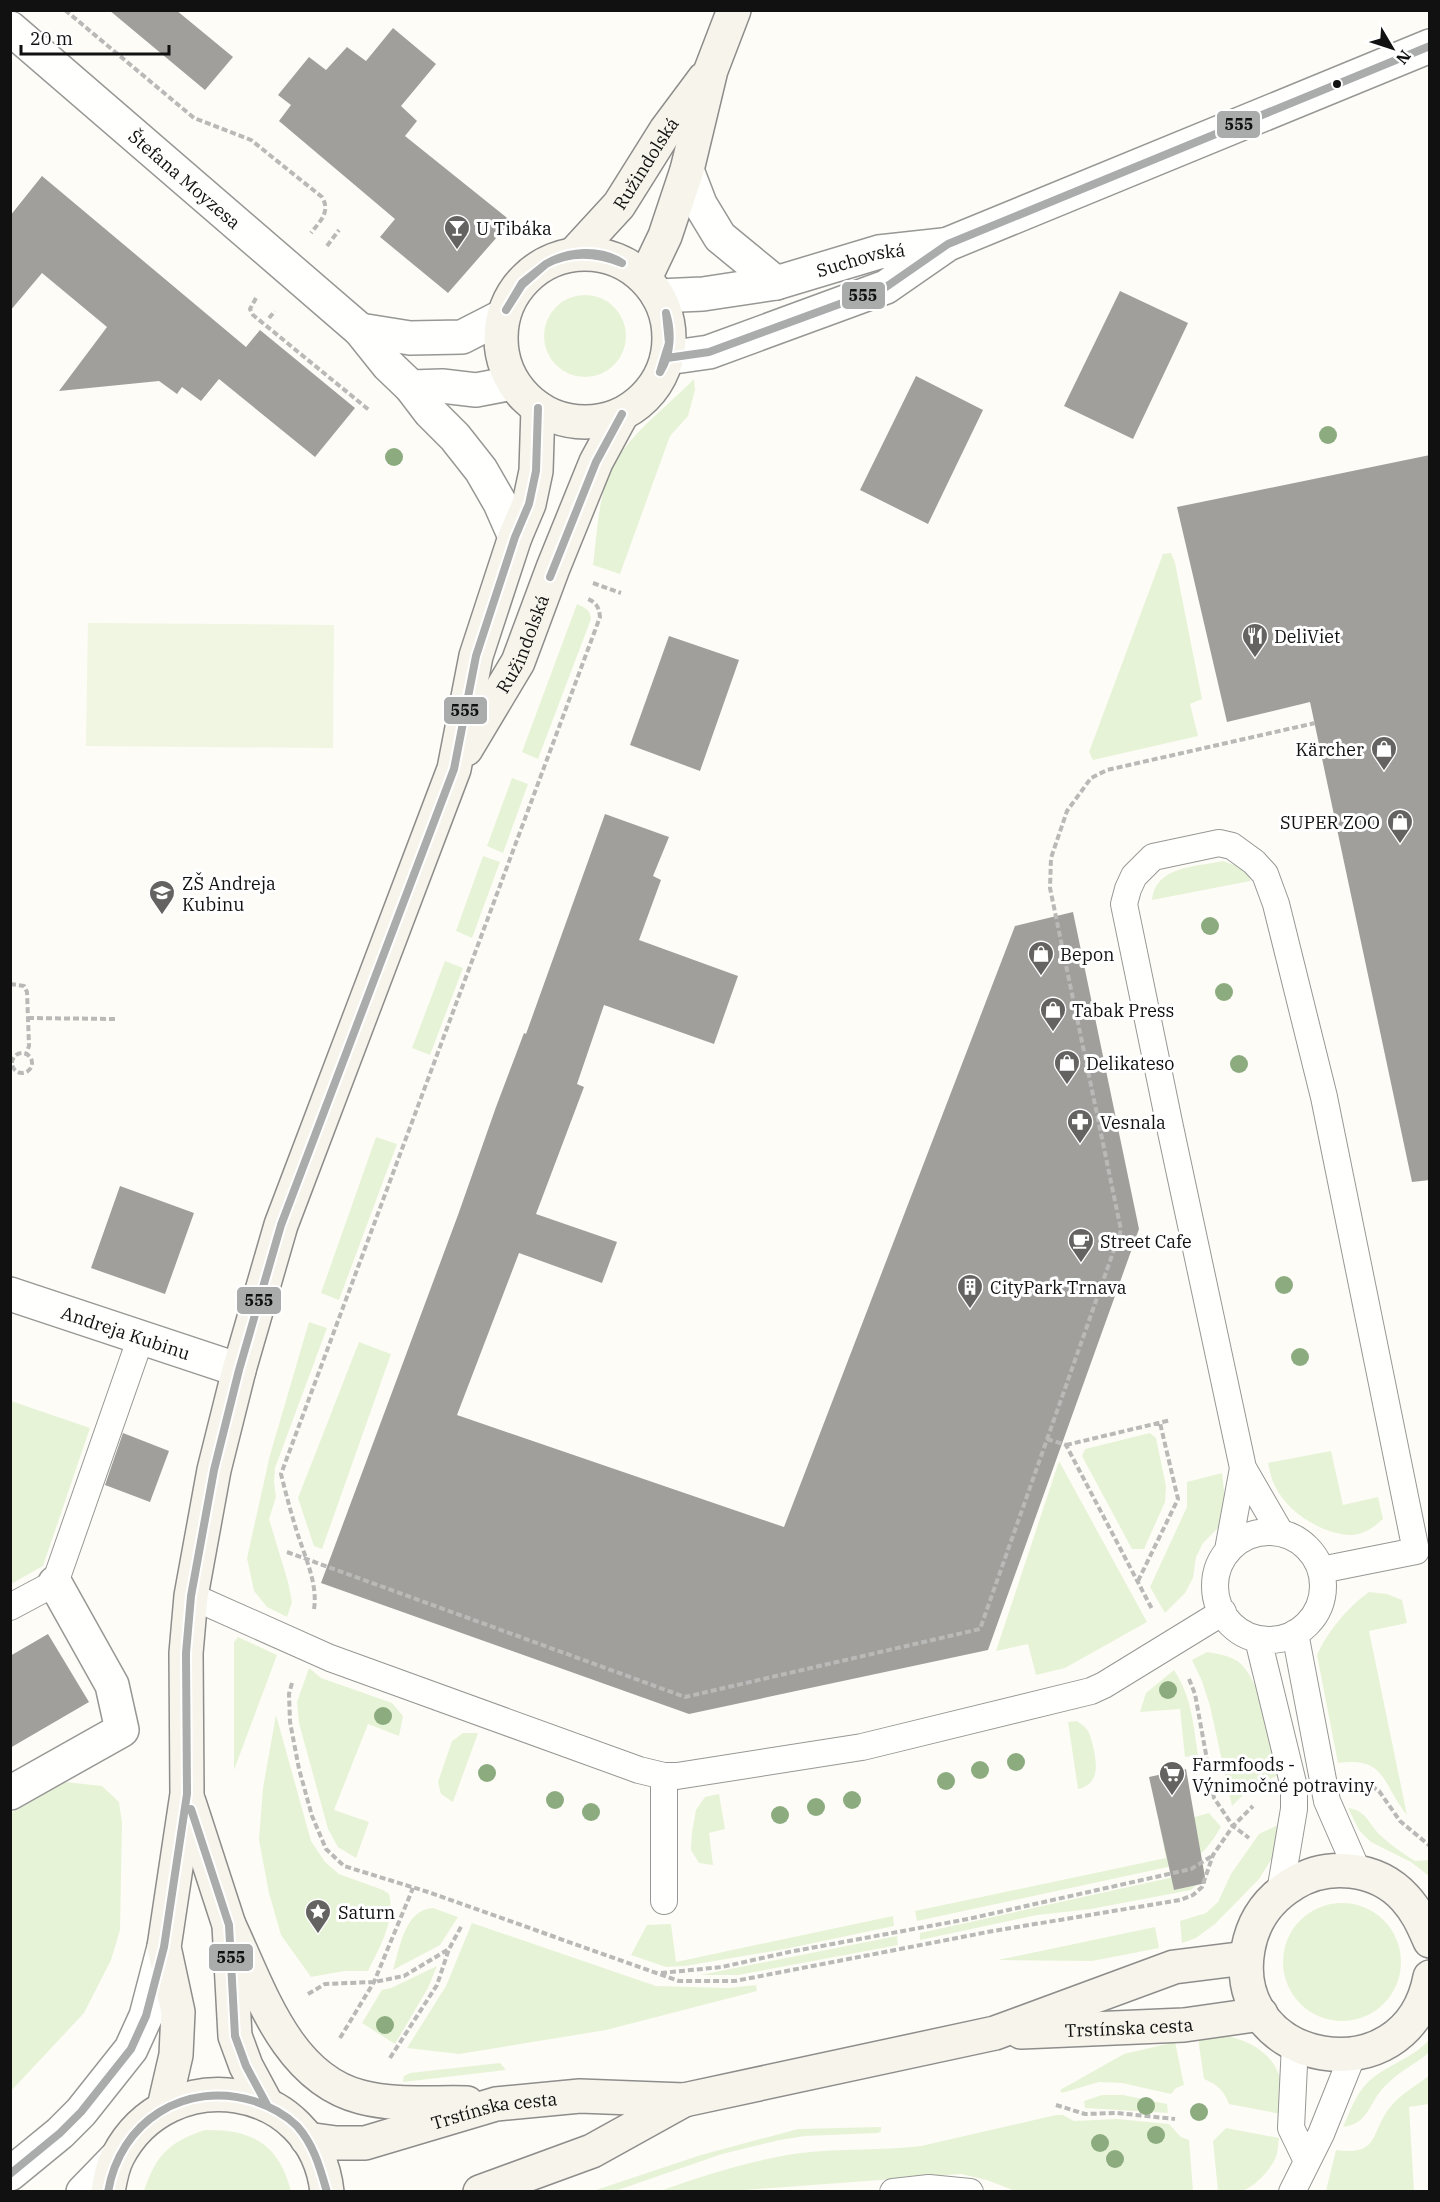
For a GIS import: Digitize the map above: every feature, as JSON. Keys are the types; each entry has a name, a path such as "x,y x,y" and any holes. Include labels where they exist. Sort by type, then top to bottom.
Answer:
{"main road":[{"name":"Ružindolská","path":"651,287 687,170 711,70 734,10"},
{"name":"Ružindolská","path":"574,254 618,205 666,130 711,70"},
{"path":"574,254 594,254 612,258 630,266 651,287 667,316 670,337 667,358 658,381 642,400 622,414 601,421 579,423 558,418 538,408 513,383 504,362 501,339 503,316 511,297 538,268 555,259 574,254"},
{"name":"Ružindolská","path":"164,2107 176,2055 178,2012 164,1947 186,1794 186,1664 191,1596 214,1470 239,1370 281,1225 454,769 476,656 515,537 529,504 536,471 538,408"},
{"name":"Ružindolská","path":"454,769 518,662 596,462 622,414"},
{"name":"Ružindolská","path":"186,1794 228,1925 235,2036 246,2066 267,2105"},
{"path":"1429,1986 1418,2010 1406,2026 1390,2040 1373,2049 1353,2054 1333,2055 1313,2052 1276,2033 1261,2014 1250,1987 1246,1958 1251,1932 1263,1910 1280,1892 1303,1877 1330,1870 1358,1872 1383,1881 1417,1898 1420,1917 1430,1941"},
{"path":"228,1925 289,2047 315,2074 339,2089 362,2097 397,2102 496,2103"},
{"name":"Trstínska cesta","path":"307,2139 336,2143 365,2143 496,2103 580,2096 684,2100 869,2062 994,2033 1173,1966 1246,1958"},
{"name":"Trstínska cesta","path":"994,2033 1184,2025 1261,2014"},
{"path":"108,2192 116,2158 136,2129 164,2107 197,2095 215,2093 250,2098 282,2113 307,2139 323,2170 327,2192"},
{"name":"Trstínska cesta","path":"480,2192 591,2151 684,2100"}],"street":[{"name":"Štefana Moyzesa","path":"10,28 360,330 388,365 411,387 430,412 455,437 481,470 500,503 515,537"},
{"name":"Suchovská","path":"667,358 710,352 886,287 948,244 1430,46"},
{"path":"687,170 700,204 720,237 776,283"},
{"name":"Suchovská","path":"651,287 703,294 776,283 879,252 948,244"},
{"path":"360,330 410,338 462,337 503,316"},
{"path":"411,387 442,386 476,390 513,383"},
{"name":"Andreja Kubinu","path":"10,1294 239,1370"},
{"path":"10,1792 122,1730 112,1685 55,1583"},
{"path":"10,2174 60,2133 81,2112 131,2049 146,2016 164,1947"},
{"path":"83,2192 116,2158"}],"lane":[{"path":"1280,1532 1243,1468 1125,904 1134,876 1153,857 1220,843 1232,846 1254,862 1264,874 1276,904 1324,1097 1416,1551 1322,1570"},
{"path":"10,1607 55,1583 141,1336"},
{"path":"1228,1550 1243,1539 1261,1532 1280,1532 1294,1537 1306,1546 1322,1570 1323,1589 1319,1607 1309,1622 1295,1634 1283,1638 1258,1639 1237,1629 1222,1612 1218,1602 1216,1580 1218,1570 1228,1550 1243,1468"},
{"path":"191,1596 330,1658 639,1770 664,1776 705,1773 862,1747 1091,1691 1222,1612"},
{"path":"1295,1634 1327,1801 1358,1872"},
{"path":"1258,1639 1294,1787 1294,1809 1280,1892"},
{"path":"664,1776 664,1901"},
{"path":"1295,2044 1291,2128 1306,2159"},
{"path":"1292,2192 1320,2134 1353,2054"},
{"path":"893,2192 929,2188 970,2192"}],"path":[{"path":"65,10 194,118 251,140 322,197 327,205 326,212 310,234"},
{"path":"324,249 339,230"},
{"path":"260,294 252,303 250,309 253,315 370,411"},
{"path":"586,580 621,593"},
{"path":"313,1616 316,1599 281,1474 600,617 595,602 580,596"},
{"path":"287,1552 685,1697 980,1629 1121,1230 1050,888 1051,858 1067,811 1090,778 1107,770 1315,723"},
{"path":"10,984 24,986 27,992 28,1046 26,1054"},
{"path":"28,1018 115,1019"},
{"path":"26,1054 32,1060 30,1070 20,1074 12,1068 12,1056 26,1054"},
{"path":"1047,1439 1066,1445 1171,1420"},
{"path":"1138,1581 1178,1499 1160,1423"},
{"path":"1066,1445 1157,1618"},
{"path":"294,1675 288,1694 290,1722 299,1769 312,1816 326,1849 344,1866 679,1981 735,1981 993,1931 1180,1900 1193,1895 1202,1887 1213,1855 1233,1826 1257,1802"},
{"path":"1188,1676 1195,1694 1214,1798 1233,1826 1250,1839"},
{"path":"1361,1779 1379,1791 1400,1821 1430,1846"},
{"path":"657,1974 722,1967 799,1950 968,1919 1191,1869 1213,1855"},
{"path":"338,2040 374,1982 413,1888"},
{"path":"388,2061 437,1985 449,1948 462,1925"},
{"path":"308,1994 325,1984 374,1982 404,1976 449,1948"},
{"path":"1056,2105 1085,2114 1117,2113 1175,2119"}],"green space":[{"path":"585,295 601,298 614,307 623,320 626,336 623,352 614,365 601,374 585,377 569,374 556,365 547,352 544,336 547,320 556,307 569,298"},
{"path":"694,379 695,390 688,416 670,436 620,574 593,565 601,503 612,468 639,432"},
{"path":"1171,553 1175,563 1202,699 1190,704 1198,736 1093,760 1089,752 1163,554"},
{"path":"577,604 590,613 591,619 538,759 522,752"},
{"path":"88,623 334,625 333,748 86,746"},
{"path":"512,778 528,784 503,853 487,846"},
{"path":"483,856 500,862 472,938 456,931"},
{"path":"1223,861 1249,870 1250,881 1152,900 1155,889 1169,874 1189,867"},
{"path":"445,961 463,968 430,1055 412,1048"},
{"path":"376,1137 397,1144 339,1300 321,1293"},
{"path":"309,1322 327,1328 275,1468 276,1497 269,1519 292,1602 287,1617 267,1607 254,1591 247,1558 270,1455"},
{"path":"359,1342 391,1354 322,1549 314,1546 298,1498"},
{"path":"11,1401 90,1428 43,1566 11,1584"},
{"path":"1150,1433 1156,1438 1166,1486 1165,1502 1144,1549 1132,1549 1082,1456 1085,1449"},
{"path":"1331,1451 1343,1505 1378,1497 1383,1519 1364,1532 1355,1535 1339,1534 1306,1520 1281,1496 1272,1481 1268,1463"},
{"path":"1059,1461 1147,1622 1065,1668 1036,1675 1028,1644 996,1651"},
{"path":"1222,1473 1226,1508 1219,1527 1203,1543 1196,1557 1193,1578 1185,1593 1165,1613 1150,1587 1187,1507 1187,1482"},
{"path":"1369,1592 1387,1594 1402,1600 1407,1623 1369,1631 1407,1815 1382,1775 1375,1768 1354,1762 1338,1763 1317,1655 1339,1620"},
{"path":"238,1637 277,1655 234,1770 234,1642"},
{"path":"1207,1652 1234,1659 1249,1674 1261,1701 1277,1776 1252,1786 1232,1806 1210,1706 1192,1660"},
{"path":"309,1668 321,1678 392,1703 403,1716 399,1736 368,1724 334,1810 369,1822 356,1858 338,1847 328,1829 299,1723 297,1702"},
{"path":"1174,1670 1188,1701 1198,1755 1185,1757 1180,1709 1140,1712 1146,1693"},
{"path":"276,1715 311,1841 325,1862 339,1874 389,1894 391,1904 388,1924 368,1971 344,1971 311,1977 281,1935 269,1893 259,1840 263,1788"},
{"path":"1077,1721 1089,1733 1096,1763 1093,1779 1085,1787 1078,1789 1068,1722"},
{"path":"463,1733 478,1733 453,1802 441,1794 438,1782 452,1741"},
{"path":"65,1782 102,1786 119,1802 122,1823 120,1930 111,1960 84,2013 11,2091 11,1813"},
{"path":"719,1794 725,1829 709,1833 713,1865 699,1863 691,1850 696,1810 705,1797"},
{"path":"1348,1808 1363,1815 1392,1846 1410,1858 1415,1861 1429,1860 1429,1876 1411,1862 1371,1842 1359,1830"},
{"path":"1209,1813 1221,1827 1204,1851 1177,1865 917,1921 915,1911 1166,1858 1159,1823"},
{"path":"1278,1825 1274,1855 1259,1879 1215,1924 1196,1938 1182,1943 1180,1921 1206,1913 1218,1902 1231,1874 1259,1834"},
{"path":"1204,1868 1198,1883 1191,1890 1091,1909 1037,1915 920,1940 920,1933 1192,1873"},
{"path":"1342,1903 1365,1907 1384,1920 1397,1939 1401,1962 1397,1985 1384,2004 1365,2017 1342,2021 1319,2017 1300,2004 1287,1985 1283,1962 1287,1939 1300,1920 1319,1907"},
{"path":"433,1908 458,1917 440,1945 393,1970 409,1923 423,1910"},
{"path":"893,1916 894,1926 785,1949 685,1966 666,1967 631,1955 647,1925 671,1924 676,1962"},
{"path":"472,1923 656,1986 728,1988 756,1985 757,1991 606,2030 459,2054 407,2048 446,1986"},
{"path":"1155,1927 1159,1948 1092,1961 998,1960"},
{"path":"897,1936 898,1945 738,1975 700,1975"},
{"path":"437,1966 428,1988 395,2044 362,2023 382,1990"},
{"path":"1217,2034 1250,2044 1259,2049 1274,2064 1282,2086 1281,2114 1229,2104 1220,2089 1204,2079 1198,2038"},
{"path":"1429,2040 1429,2052 1389,2082 1358,2122 1343,2127 1357,2097 1368,2082 1415,2052"},
{"path":"1175,2042 1184,2085 1176,2088 1171,2094 1122,2083 1099,2082 1062,2093 1060,2090 1124,2054"},
{"path":"500,2063 506,2070 403,2082 404,2076 410,2073"},
{"path":"1429,2076 1429,2104 1409,2107 1414,2191 1326,2191 1336,2150 1351,2151 1368,2145 1392,2105"},
{"path":"1102,2095 1123,2095 1167,2104 1168,2113 1085,2108 1084,2101"},
{"path":"1063,2115 1074,2121 1117,2119 1169,2124 1181,2137 1189,2140 1193,2191 1015,2191 987,2180 961,2174 731,2191 657,2192 765,2159 816,2151 921,2146"},
{"path":"881,2127 878,2133 805,2136 780,2140 722,2154 615,2191 593,2191 701,2155 798,2129"},
{"path":"1226,2128 1279,2138 1276,2157 1270,2168 1255,2183 1238,2192 1218,2191 1213,2141"},
{"path":"205,2130 237,2132 261,2142 279,2162 291,2191 144,2191 159,2159 173,2145"}],"building":[{"path":"109,10 176,10 233,57 205,90"},
{"path":"393,28 436,64 401,106 417,121 405,136 511,221 448,293 380,237 395,219 279,121 291,105 278,95 309,57 326,70 347,47 366,61"},
{"path":"42,176 246,347 260,330 355,408 315,457 219,379 201,401 182,387 177,394 159,381 59,391 107,327 42,273 10,311 10,216"},
{"path":"1120,291 1188,323 1133,439 1064,406"},
{"path":"916,376 983,410 928,524 860,490"},
{"path":"1430,455 1430,1180 1412,1182 1310,702 1227,722 1177,507"},
{"path":"669,636 739,660 700,771 630,745"},
{"name":"CityPark Trnava","path":"605,814 669,837 653,876 661,880 639,940 738,976 714,1044 604,1005 577,1084 584,1087 536,1214 617,1242 602,1283 519,1253 457,1415 784,1527 1015,926 1073,912 1139,1229 988,1650 689,1714 321,1583 496,1107 524,1033 526,1034"},
{"path":"120,1186 194,1213 165,1294 91,1268"},
{"path":"123,1433 169,1451 150,1502 105,1485"},
{"path":"48,1634 89,1702 10,1748 10,1656"},
{"path":"1186,1769 1206,1883 1174,1890 1149,1777"}],"transit line":[{"name":"555","path":"667,358 709,352 886,287 948,244 1430,46"},
{"name":"555","path":"546,264 564,256 584,253 604,255 622,263"},
{"name":"555","path":"546,264 574,255 593,255 622,263"},
{"name":"555","path":"506,310 522,283 546,264"},
{"name":"555","path":"506,310 522,285 546,264"},
{"name":"555","path":"660,372 669,343 666,313"},
{"name":"555","path":"660,372 669,343 666,313"},
{"name":"555","path":"10,2174 60,2133 81,2112 131,2049 146,2016 164,1947 187,1794 186,1653 191,1596 214,1470 239,1370 281,1225 454,769 476,656 515,537 529,504 536,471 538,408"},
{"name":"555","path":"550,577 596,462 622,414"},
{"name":"555","path":"191,1809 229,1925 235,2036 246,2066 267,2105"},
{"name":"555","path":"108,2192 115,2167 126,2145 141,2126 160,2112 181,2102 204,2096 228,2096 254,2101 282,2114 303,2133 319,2166 327,2192"}],"place":[{"name":"U Tibáka","path":"457,251"},
{"name":"DeliViet","path":"1255,659"},
{"name":"Kärcher","path":"1384,772"},
{"name":"SUPER ZOO","path":"1400,845"},
{"name":"ZŠ Andreja Kubinu","path":"162,916"},
{"name":"Bepon","path":"1041,977"},
{"name":"Tabak Press","path":"1053,1033"},
{"name":"Delikateso","path":"1067,1086"},
{"name":"Vesnala","path":"1080,1145"},
{"name":"Street Cafe","path":"1081,1264"},
{"name":"CityPark Trnava","path":"970,1310"},
{"name":"Farmfoods - Výnimočné potraviny","path":"1172,1797"},
{"name":"Saturn","path":"318,1935"}]}
